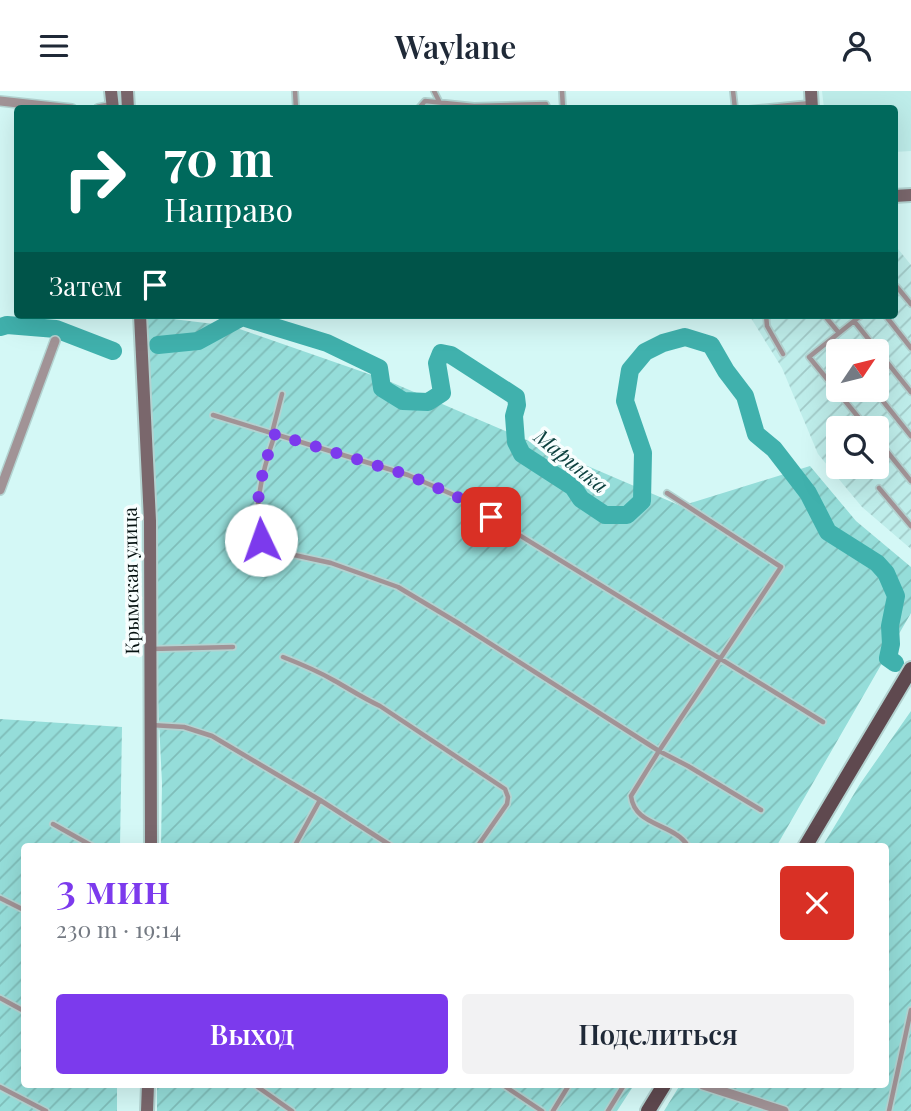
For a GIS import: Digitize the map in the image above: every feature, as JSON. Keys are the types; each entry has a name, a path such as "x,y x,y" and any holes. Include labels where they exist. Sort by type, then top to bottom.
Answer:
{"main road":[{"name":"Крымская улица","path":"140,319 150,521 151,843"},
{"path":"807,843 911,669"},
{"path":"147,1111 148,1088"},
{"path":"648,1111 662,1088"}],"street":[{"path":"0,101 36,105"},
{"path":"0,490 55,341"},
{"path":"712,1088 784,1111"}],"lane":[{"path":"434,91 439,101"},
{"path":"422,105 425,101 467,105"},
{"path":"780,105 812,101"},
{"path":"510,105 546,105"},
{"path":"898,288 911,304"},
{"path":"766,319 783,354"},
{"path":"827,319 839,333"},
{"path":"832,339 857,319"},
{"path":"888,319 911,348"},
{"path":"854,321 911,392"},
{"path":"826,344 809,357 826,378"},
{"path":"282,394 260,492 259,532 265,546 271,550 338,565 398,587 659,751 761,810"},
{"path":"884,403 911,436"},
{"path":"213,415 408,475 456,496 823,722"},
{"path":"889,454 911,481"},
{"path":"879,488 911,526"},
{"path":"667,493 781,567 631,796 632,803 646,819 678,835 685,843"},
{"path":"150,649 233,647"},
{"path":"283,657 309,667 357,696 380,706 505,789 508,797 506,804 480,843"},
{"path":"150,725 184,726 212,736 387,843"},
{"path":"296,843 320,800"},
{"path":"54,824 87,843"},
{"path":"0,898 21,908"},
{"path":"0,998 21,1009"},
{"path":"889,1111 911,1010"},
{"path":"0,1087 46,1111"},
{"path":"259,1088 292,1111"},
{"path":"508,1088 542,1111"},
{"path":"553,1111 567,1088"},
{"path":"608,1111 622,1088"}],"shaded area":[{"path":"822,91 911,91 911,151 898,152 898,105 824,105"},
{"path":"898,249 911,265 911,549 862,507 839,479 889,479 889,416 826,416 826,464 818,454 782,368 751,319 898,319"},
{"path":"139,319 172,319 231,326 386,380 681,506 810,466 856,521 911,567 911,613 778,843 161,843 162,783"},
{"path":"911,711 911,1111 664,1111 678,1088 889,1088 889,843 824,843 860,784"},
{"path":"0,719 122,727 120,843 21,843 21,1088 117,1088 117,1111 0,1111"},
{"path":"157,1088 632,1088 617,1111 157,1111"}],"waterway":[{"name":"Маринка","path":"158,345 198,341 238,319"},
{"name":"Маринка","path":"249,319 327,343 379,368 382,388 403,401 428,402 442,393 437,363 441,353 451,355 516,397 516,442 522,454 573,487 581,499 605,515 627,515 642,501 643,453 625,401 630,370 645,352 663,343 685,337 711,345 745,396 756,434 774,449 808,493 828,532 877,563 886,573 896,596 890,626 891,644 888,658 895,663"},
{"name":"Маринка","path":"0,327 7,325 56,329 113,351"}],"route":[{"path":"261,540 258,512 261,479 275,434 408,475 456,496 491,517"}]}
